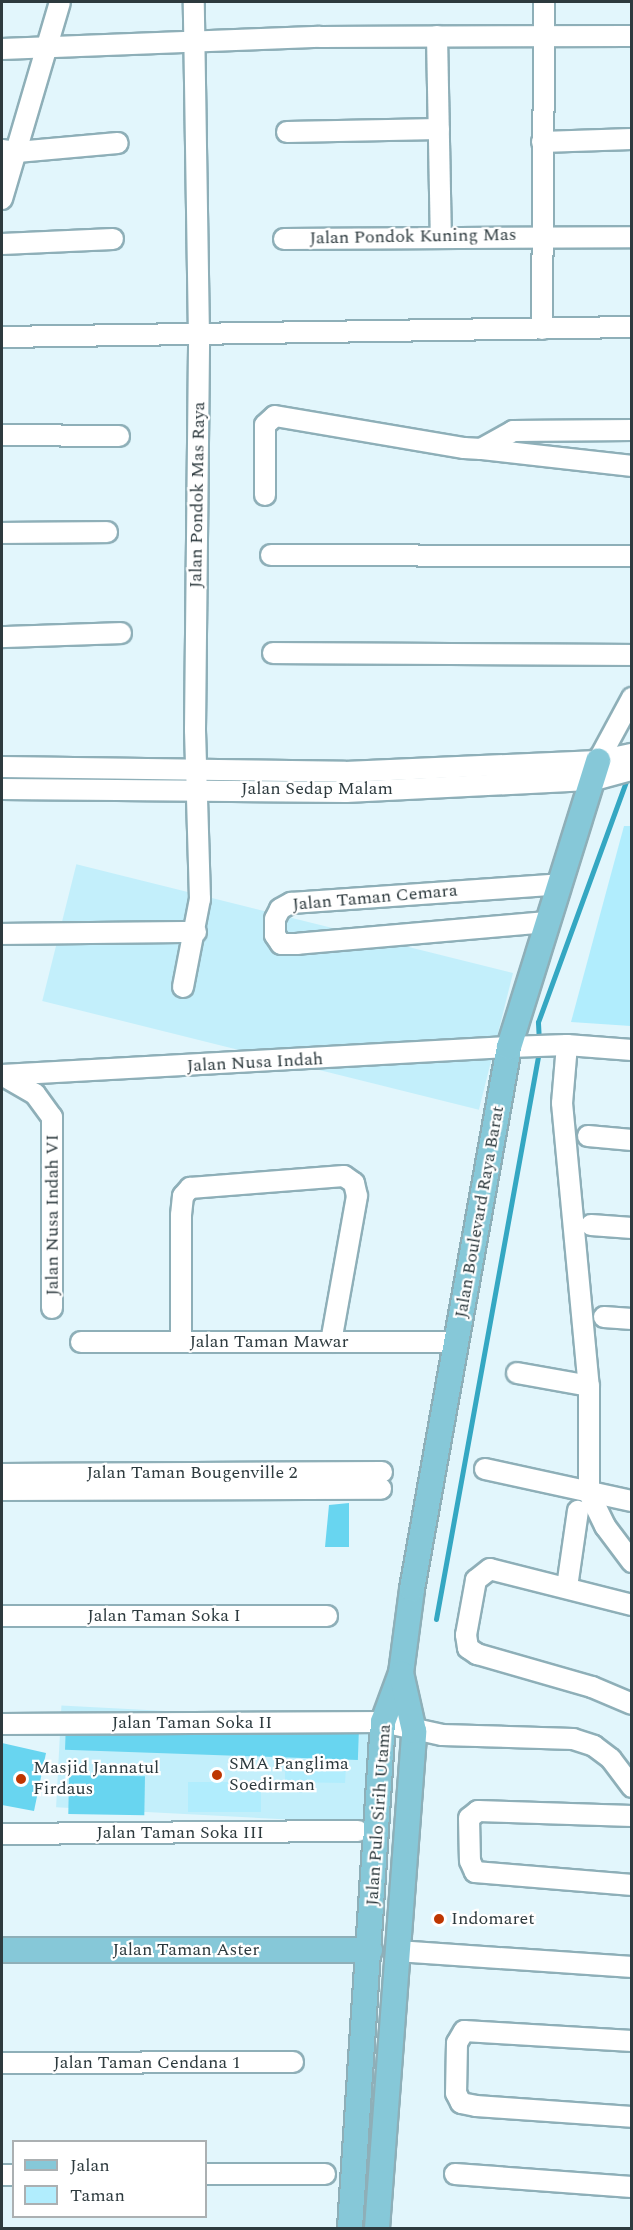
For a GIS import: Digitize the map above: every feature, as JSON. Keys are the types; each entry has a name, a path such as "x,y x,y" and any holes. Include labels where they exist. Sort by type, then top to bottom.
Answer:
{"main road":[{"name":"Jalan Boulevard Raya Barat","path":"401,1673 412,1590 457,1342 517,1047 547,922 560,884 616,766"},
{"name":"Jalan Pulo Sirih Utama","path":"350,2229 370,1950 383,1722 401,1673"},
{"name":"Jalan Pulo Sirih Utama","path":"377,2229 414,1731 401,1673"},
{"name":"Jalan Taman Aster","path":"2,1950 370,1950"},
{"path":"365,2022 391,2024"}],"street":[{"path":"2,199 9,151 49,48 60,2"},
{"name":"Jalan Pondok Mas Raya","path":"183,987 196,932 200,899 196,768 200,337 194,2"},
{"path":"542,329 544,2"},
{"path":"2,49 437,36 632,36"},
{"path":"437,36 441,237"},
{"path":"287,132 439,129"},
{"path":"542,142 632,139"},
{"path":"9,151 118,142"},
{"name":"Jalan Pondok Kuning Mas","path":"284,239 632,237"},
{"path":"2,244 112,239"},
{"path":"2,337 200,337 632,327"},
{"path":"265,495 265,425 275,416 481,449 632,466"},
{"path":"481,449 513,431 632,430"},
{"path":"2,435 119,436"},
{"path":"2,533 106,532"},
{"path":"272,555 632,556"},
{"path":"2,637 121,633"},
{"path":"273,653 632,655"},
{"path":"616,766 632,698"},
{"name":"Jalan Sedap Malam","path":"2,767 196,768 345,772 616,766"},
{"name":"Jalan Sedap Malam","path":"2,789 197,788 346,792 616,766"},
{"name":"Jalan Taman Cemara","path":"547,922 281,944 275,935 275,919 280,909 291,903 560,884"},
{"path":"2,934 196,932"},
{"path":"559,1046 562,1103 589,1386 589,1493 605,1526 632,1562"},
{"name":"Jalan Nusa Indah","path":"2,1075 517,1047 559,1046 632,1050"},
{"name":"Jalan Nusa Indah VI","path":"2,1075 35,1094 52,1117 52,1308"},
{"path":"588,1136 632,1140"},
{"path":"181,1342 181,1215 183,1196 190,1188 344,1176 354,1183 357,1196 332,1342"},
{"path":"591,1225 632,1228"},
{"path":"604,1317 632,1319"},
{"name":"Jalan Taman Mawar","path":"81,1342 457,1342"},
{"path":"517,1373 589,1386"},
{"path":"485,1469 632,1501"},
{"name":"Jalan Taman Bougenville 2","path":"2,1474 382,1481 2,1490"},
{"path":"567,1587 578,1511"},
{"path":"632,1605 502,1569 482,1572 476,1580 466,1635 468,1648 477,1654 592,1687 632,1704"},
{"name":"Jalan Taman Soka I","path":"2,1616 327,1616"},
{"name":"Jalan Taman Soka II","path":"2,1724 383,1722 414,1731 521,1740 573,1739 594,1746 611,1759 632,1787"},
{"path":"632,1816 478,1811 470,1818 470,1861 474,1872 632,1885"},
{"name":"Jalan Taman Soka III","path":"2,1834 358,1832"},
{"path":"397,1951 632,1967"},
{"path":"632,2041 464,2031 457,2043 456,2092 461,2103 476,2106 632,2117"},
{"name":"Jalan Taman Cendana 1","path":"2,2063 293,2062"},
{"path":"207,2174 325,2174"},
{"path":"455,2174 632,2187"}],"shaded area":[{"path":"76,864 513,973 479,1110 42,1001"},
{"name":"SMA Panglima Soedirman","path":"61,1705 377,1722 372,1824 56,1807"}],"green space":[{"path":"624,826 632,826 631,1026 571,1022"},
{"path":"346,1766 345,1783 285,1782 285,1768"},
{"path":"188,1782 261,1782 261,1812 188,1812"}],"building":[{"path":"349,1503 349,1547 325,1547 329,1505"},
{"path":"66,1717 359,1727 358,1760 65,1750"},
{"name":"Masjid Jannatul Firdaus","path":"2,1743 46,1753 34,1811 2,1805"},
{"path":"69,1775 145,1776 144,1815 68,1814"}],"waterway":[{"path":"539,1042 538,1022 628,776"},
{"path":"436,1619 539,1051"}],"place":[{"name":"SMA Panglima Soedirman","path":"217,1775"},
{"name":"Masjid Jannatul Firdaus","path":"21,1779"},
{"name":"Indomaret","path":"439,1919"}]}
